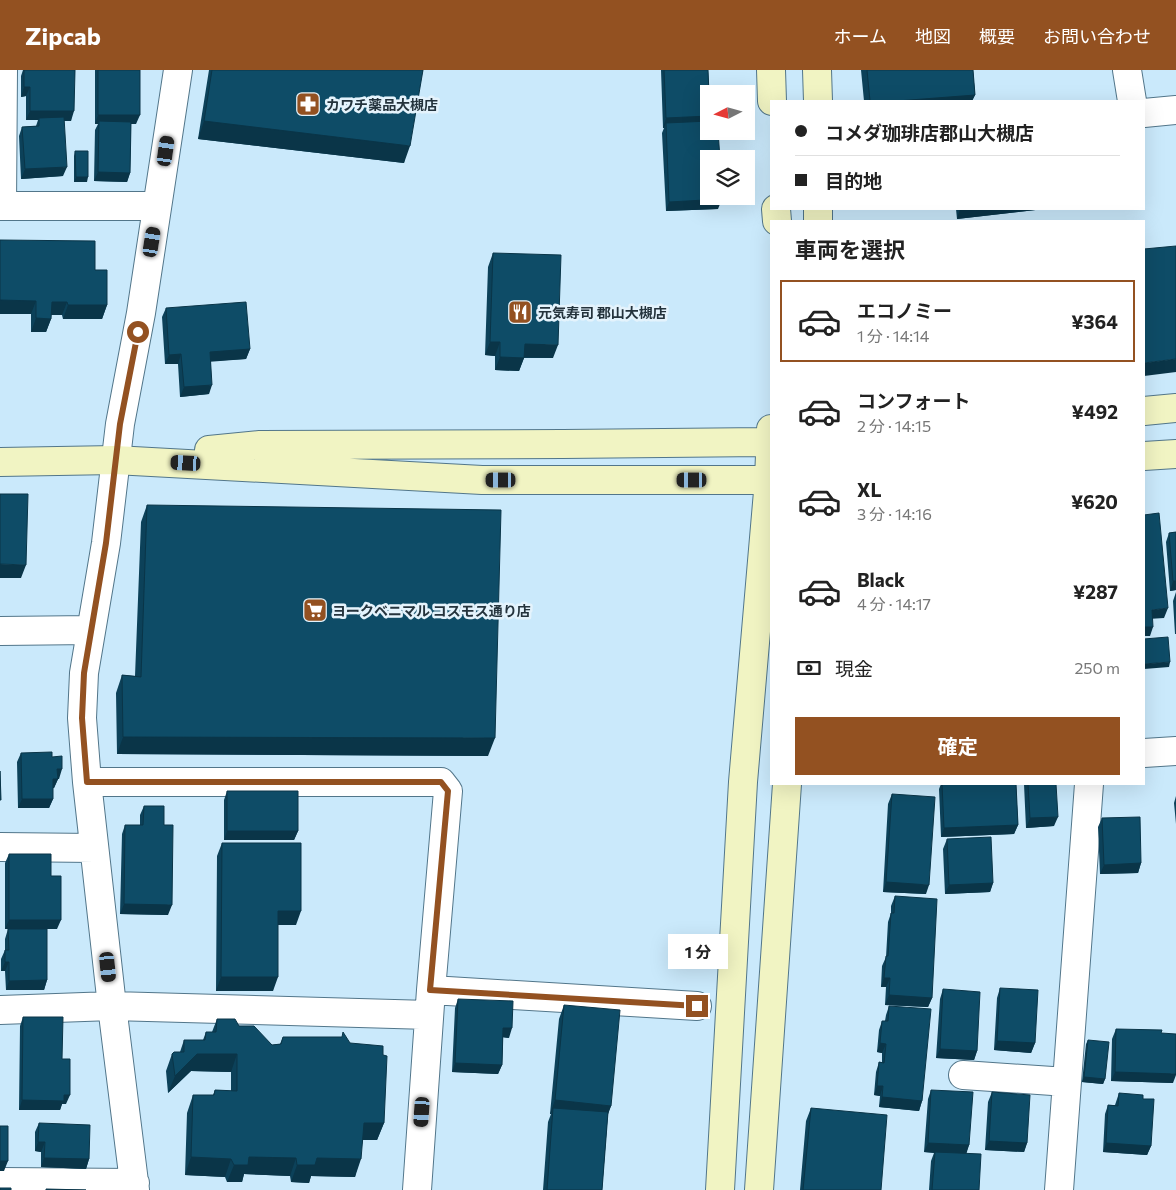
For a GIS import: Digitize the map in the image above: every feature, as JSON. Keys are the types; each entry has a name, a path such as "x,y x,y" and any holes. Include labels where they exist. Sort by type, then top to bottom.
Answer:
{"street":[{"path":"3,70 1,206 158,206"},
{"path":"0,1182 135,1186 94,848 82,718 84,673 106,543 115,460 158,206 178,70"},
{"path":"771,70 772,100"},
{"path":"817,70 818,100"},
{"path":"1127,70 1132,100"},
{"path":"1145,112 1176,110"},
{"path":"1145,411 1176,408"},
{"path":"115,460 260,445 544,444 770,438"},
{"path":"1145,456 1176,454"},
{"path":"0,462 115,460 482,480 770,480 743,782 720,1190"},
{"path":"0,631 91,630"},
{"path":"1145,754 1176,751"},
{"path":"87,782 441,782 448,791 430,1002 417,1190"},
{"path":"759,1190 787,785"},
{"path":"1059,1190 1088,785"},
{"path":"0,848 94,848"},
{"path":"0,1010 112,1006 430,1002 697,1006"},
{"path":"963,1075 1066,1082"}],"building":[{"path":"24,70 75,70 74,111 30,111 30,87 24,87"},
{"path":"98,70 140,70 140,115 98,115"},
{"name":"カワチ薬品大槻店","path":"212,70 423,70 410,146 204,121"},
{"path":"664,70 708,70 709,85 700,85 700,116 666,118"},
{"path":"867,70 973,70 975,95 910,100 870,100"},
{"path":"64,117 67,167 25,169 22,127 39,126 39,118"},
{"path":"99,121 131,122 130,173 98,172"},
{"path":"700,121 700,140 719,140 719,150 700,150 700,200 669,202 666,123"},
{"path":"75,151 88,151 88,177 76,177"},
{"path":"0,240 95,241 95,270 107,270 107,305 68,305 67,302 52,302 51,319 36,318 36,301 0,300"},
{"path":"1176,246 1176,359 1145,363 1145,249"},
{"name":"元気寿司 郡山大槻店","path":"493,253 561,255 558,345 525,344 524,358 500,357 500,342 490,342"},
{"path":"246,302 250,349 210,352 212,385 184,387 181,354 169,355 166,308"},
{"path":"0,494 28,494 26,565 0,564"},
{"name":"ヨークベニマル コスモス通り店","path":"147,505 501,510 495,738 123,737 122,675 141,677"},
{"path":"1159,513 1168,608 1152,610 1153,627 1145,627 1145,515"},
{"path":"1176,532 1176,581 1173,581 1169,533"},
{"path":"1168,637 1170,662 1145,664 1145,639"},
{"path":"52,752 52,757 62,756 62,769 57,769 58,779 53,779 53,799 22,799 21,753"},
{"path":"942,785 1016,785 1018,825 944,828"},
{"path":"1028,785 1056,785 1058,817 1030,818"},
{"path":"227,791 298,791 298,831 227,831"},
{"path":"892,794 935,797 929,885 886,882"},
{"path":"144,806 164,806 164,825 173,825 172,905 124,904 125,825 143,825"},
{"path":"1140,817 1141,863 1104,865 1102,818"},
{"path":"991,837 993,883 949,885 947,839"},
{"path":"222,843 301,843 301,911 278,911 278,977 221,977"},
{"path":"9,854 51,854 51,876 61,876 61,920 9,920"},
{"path":"895,896 937,899 932,998 889,995 890,978 884,978 886,956 888,956 891,913 894,913"},
{"path":"8,929 47,929 47,980 9,981 9,962 5,962 5,950 9,950"},
{"path":"1000,988 1038,990 1035,1043 997,1041"},
{"path":"943,989 980,992 977,1051 940,1049"},
{"path":"458,999 513,1001 512,1028 503,1028 502,1065 455,1063"},
{"path":"564,1005 620,1010 611,1106 555,1100"},
{"path":"889,1006 931,1009 922,1101 882,1097 883,1086 877,1086 879,1062 884,1063 886,1044 880,1043 882,1021 888,1021"},
{"path":"23,1017 63,1017 62,1059 70,1059 70,1095 64,1095 64,1101 22,1100"},
{"path":"217,1019 235,1019 239,1026 254,1026 272,1045 281,1044 283,1037 342,1037 343,1032 350,1043 383,1046 383,1055 387,1056 384,1123 364,1123 361,1159 317,1158 315,1165 297,1165 296,1158 249,1157 248,1165 234,1165 231,1159 191,1157 193,1095 214,1095 215,1090 237,1091 237,1054 197,1054 175,1076 172,1054 174,1052 184,1052 184,1040 205,1040 206,1032 216,1032"},
{"path":"1116,1029 1162,1030 1161,1033 1176,1034 1176,1074 1115,1072"},
{"path":"1088,1040 1109,1042 1105,1079 1084,1077"},
{"path":"931,1090 973,1092 969,1145 928,1143"},
{"path":"992,1092 1030,1095 1027,1143 989,1141"},
{"path":"1119,1093 1143,1095 1143,1099 1154,1099 1151,1146 1106,1143 1108,1105 1118,1106"},
{"path":"553,1108 608,1112 602,1190 547,1190"},
{"path":"811,1108 887,1115 881,1190 803,1190"},
{"path":"39,1123 90,1125 89,1159 44,1158 45,1142 38,1142"},
{"path":"0,1126 8,1126 8,1161 0,1161"},
{"path":"935,1152 981,1154 979,1190 932,1190"},
{"path":"0,1188 11,1188 11,1190 0,1190"},
{"path":"46,1189 86,1190 46,1190"}],"place":[{"name":"カワチ薬品大槻店","path":"308,104"},
{"name":"元気寿司 郡山大槻店","path":"520,312"},
{"name":"ヨークベニマル コスモス通り店","path":"315,610"}],"route":[{"path":"138,332 120,424 106,543 84,673 82,718 87,782 441,782 448,791 430,990 697,1006"}]}
